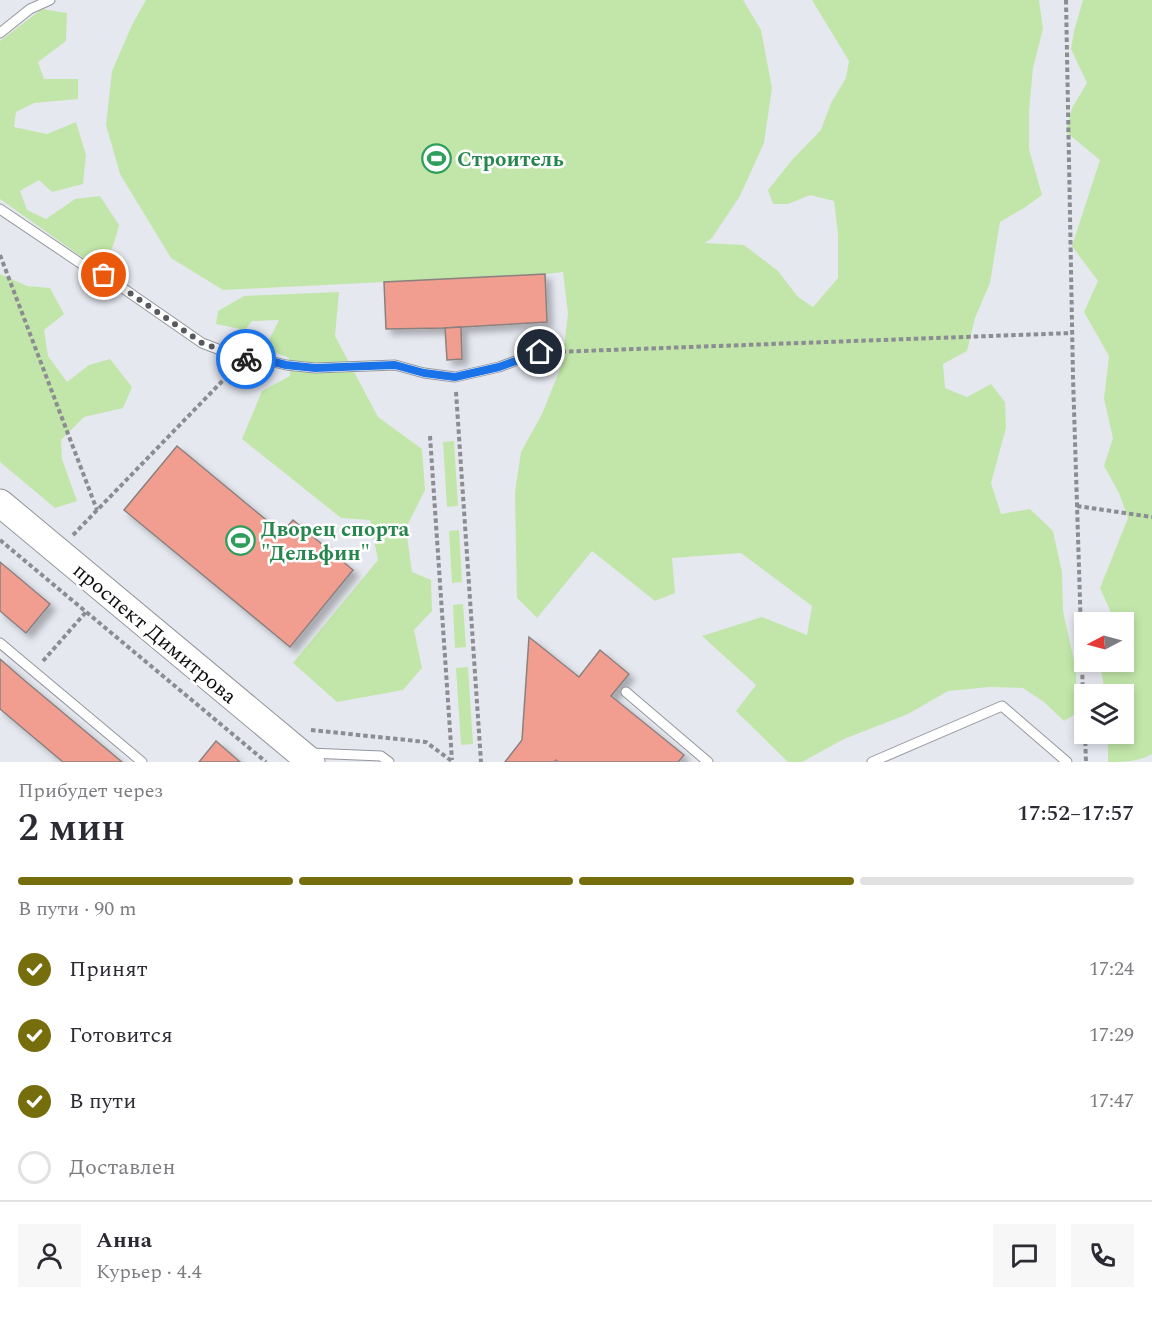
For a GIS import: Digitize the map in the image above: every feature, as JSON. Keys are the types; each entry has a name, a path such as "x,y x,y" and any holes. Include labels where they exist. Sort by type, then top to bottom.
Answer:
{"main road":[{"name":"проспект Димитрова","path":"0,503 307,748"}],"lane":[{"path":"0,33 30,9 50,0"},
{"path":"0,209 80,263 104,275 202,343 244,359 315,368 395,365 424,373 455,377 499,367 540,352"},
{"path":"0,643 142,762"},
{"path":"626,692 708,762"},
{"path":"872,762 1002,706 1067,762"},
{"path":"307,748 381,756 389,762"}],"path":[{"path":"1066,0 1072,333 1083,684"},
{"path":"0,255 97,510"},
{"path":"540,352 1072,333"},
{"path":"68,540 244,359"},
{"path":"455,377 481,762"},
{"path":"430,436 452,762"},
{"path":"1077,506 1152,517"},
{"path":"0,540 267,762"},
{"path":"34,671 86,612"},
{"path":"307,748 426,742 452,762"},
{"path":"1085,744 1086,762"}],"green space":[{"path":"146,0 743,0 761,30 772,88 764,143 740,196 712,238 705,243 744,245 778,271 798,297 813,307 838,278 838,234 834,201 810,195 788,204 773,204 768,190 792,160 821,130 831,103 846,78 849,61 812,0 1039,0 1043,29 1033,68 1029,112 1029,149 1042,195 1000,222 990,283 975,318 967,351 943,364 945,388 967,397 991,384 1005,402 1006,428 991,483 1001,514 1030,509 1053,531 1062,572 1063,611 1074,661 1074,672 1076,672 1074,715 1064,721 1044,702 1023,688 989,687 948,691 908,714 844,739 802,762 788,762 736,711 756,685 702,636 762,617 807,635 812,606 741,553 672,558 675,593 655,601 592,551 537,618 517,598 515,492 521,452 542,414 562,364 568,314 563,272 223,290 171,258 120,174 106,125 112,71 132,25"},
{"path":"1083,0 1152,0 1152,754 1136,760 1120,762 1108,762 1108,744 1134,744 1134,684 1103,684 1102,672 1134,672 1134,612 1111,612 1100,588 1128,518 1119,493 1104,466 1113,438 1104,399 1109,356 1084,312 1098,281 1072,246 1100,160 1066,132 1072,108 1087,83 1071,49"},
{"path":"42,9 67,13 66,41 38,62 44,79 78,79 78,99 34,103 16,112 14,127 47,134 76,122 86,155 83,184 52,192 39,180 20,191 27,210 46,219 75,199 100,196 119,225 109,255 96,267 0,199 0,41"},
{"path":"0,274 27,286 50,288 64,314 44,330 48,356 67,382 89,365 110,359 132,387 123,408 84,417 61,440 62,459 77,501 55,508 0,462"},
{"path":"339,292 335,336 378,417 422,449 425,490 406,528 412,572 431,580 432,611 414,630 422,668 403,690 337,702 293,663 378,560 370,520 341,518 242,439 262,391 290,376 289,358 265,348 279,320 252,321 245,330 216,324 218,311 244,296"},
{"path":"454,441 458,506 447,507 443,442"},
{"path":"459,530 462,582 452,583 449,531"},
{"path":"463,604 466,647 455,648 453,605"},
{"path":"468,667 473,744 461,745 456,668"}],"building":[{"path":"545,274 547,322 386,329 384,282"},
{"path":"461,327 462,359 447,360 445,328"},
{"name":"Дворец спорта \"Дельфин\"","path":"177,446 282,533 293,520 353,570 290,647 124,510"},
{"path":"0,562 50,604 26,633 0,611"},
{"path":"529,637 579,677 600,650 629,674 611,696 684,755 678,762 558,762 556,760 554,762 505,762 522,740"},
{"path":"0,659 122,762 63,762 0,709"},
{"path":"216,741 240,762 199,762"}],"way so far":[{"path":"104,275 202,343 246,359"}],"place":[{"name":"Строитель","path":"436,159"},
{"name":"Дворец спорта \"Дельфин\"","path":"240,541"}],"route":[{"path":"246,359 315,368 395,365 424,373 455,377 499,367 540,352"}]}
